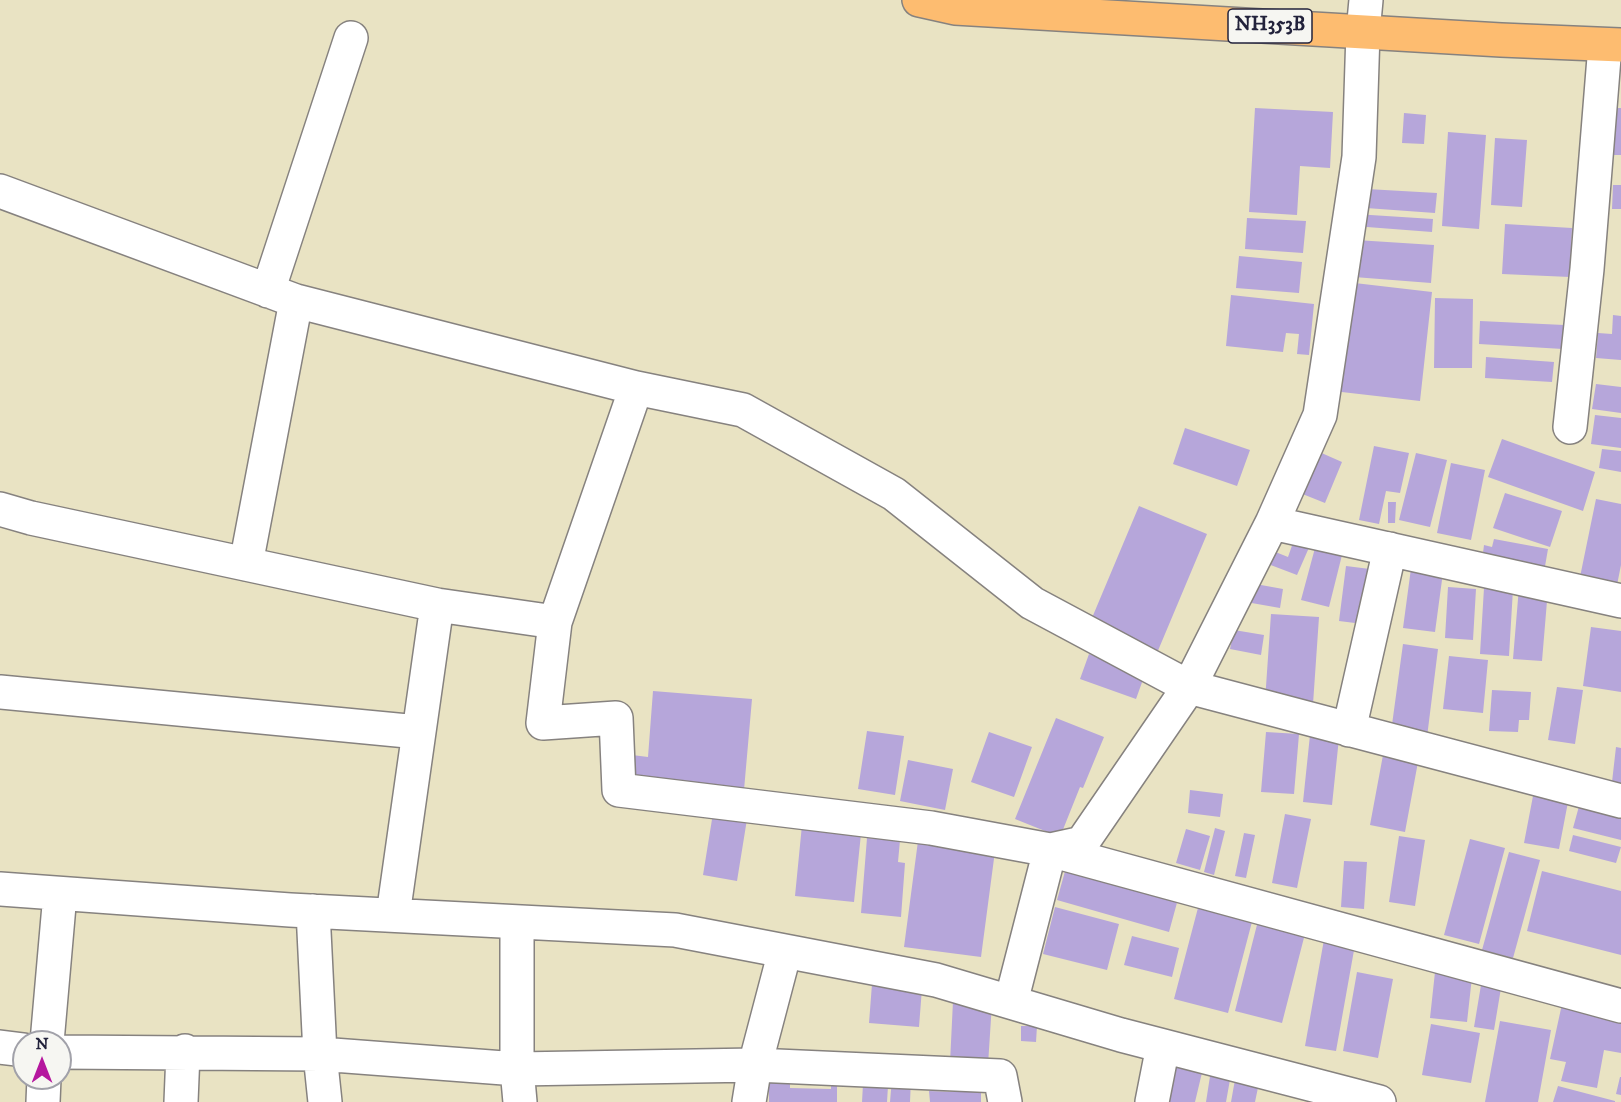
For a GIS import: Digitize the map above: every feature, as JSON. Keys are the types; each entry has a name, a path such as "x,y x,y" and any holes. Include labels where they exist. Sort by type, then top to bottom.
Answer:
{"highway":[{"name":"NH353B","path":"919,0 955,8 1613,45"}],"street":[{"path":"1050,850 1082,843 1189,687 1272,523 1320,415 1359,157 1366,0"},
{"path":"246,564 282,296 351,38"},
{"path":"1570,426 1592,212 1613,45"},
{"path":"0,191 282,296 636,388 743,410 894,494 1032,603 1189,687 1621,801"},
{"path":"636,388 555,622 543,723 616,718 620,790 931,828 1050,850 1621,1006"},
{"path":"0,509 32,518 436,605 555,622"},
{"path":"1272,523 1621,601"},
{"path":"1349,730 1390,549"},
{"path":"393,915 436,605"},
{"path":"0,692 418,732"},
{"path":"1011,1002 1050,850"},
{"path":"0,890 313,911 675,930 936,980 1162,1046 1367,1101"},
{"path":"48,1030 60,894"},
{"path":"313,911 320,1054 325,1102"},
{"path":"517,921 517,1069 520,1102"},
{"path":"749,1102 755,1065 785,951"},
{"path":"1152,1102 1162,1046"},
{"path":"72,1052 320,1054 517,1069 755,1065 1000,1076 1005,1102"},
{"path":"182,1102 184,1052"}],"building":[{"path":"1255,108 1333,112 1330,168 1300,166 1297,215 1249,212"},
{"path":"1613,108 1621,108 1621,155 1612,155"},
{"path":"1404,113 1426,115 1424,144 1402,143"},
{"path":"1448,132 1486,135 1479,229 1442,226"},
{"path":"1495,138 1527,140 1522,207 1491,205"},
{"path":"1613,185 1621,185 1621,209 1612,209"},
{"path":"1367,189 1437,193 1435,213 1366,208"},
{"path":"1355,214 1433,219 1432,232 1354,226"},
{"path":"1247,218 1306,221 1303,253 1245,249"},
{"path":"1505,224 1572,228 1570,277 1502,274"},
{"path":"1356,240 1434,245 1431,283 1354,277"},
{"path":"1239,256 1302,262 1299,293 1236,288"},
{"path":"1346,282 1432,292 1420,401 1333,391"},
{"path":"1231,295 1314,304 1309,355 1297,354 1299,334 1286,333 1283,352 1226,346"},
{"path":"1435,298 1473,299 1472,368 1434,368"},
{"path":"1613,315 1621,316 1621,360 1596,358 1598,333 1612,334"},
{"path":"1480,321 1564,325 1563,349 1479,344"},
{"path":"1486,357 1554,362 1552,382 1485,378"},
{"path":"1596,384 1621,387 1621,413 1592,409"},
{"path":"1595,415 1621,418 1621,448 1591,444"},
{"path":"1185,428 1250,450 1237,486 1173,464"},
{"path":"1502,439 1595,472 1583,511 1488,477"},
{"path":"1374,446 1409,453 1400,493 1386,491 1379,524 1359,520"},
{"path":"1602,449 1621,451 1621,472 1599,468"},
{"path":"1317,451 1342,462 1325,503 1300,493"},
{"path":"1416,453 1447,460 1430,527 1399,520"},
{"path":"1451,463 1485,470 1471,540 1437,533"},
{"path":"1505,493 1562,511 1550,547 1493,528"},
{"path":"1596,499 1621,504 1621,565 1617,585 1580,577"},
{"path":"1388,502 1396,502 1395,523 1388,523"},
{"path":"1139,506 1207,534 1157,653 1089,625"},
{"path":"1295,537 1311,543 1297,575 1268,564 1273,551 1288,557"},
{"path":"1494,539 1548,549 1544,572 1482,561 1484,545 1492,547"},
{"path":"1315,548 1342,555 1329,607 1301,600"},
{"path":"1412,561 1444,565 1435,632 1403,628"},
{"path":"1346,566 1378,570 1371,625 1339,621"},
{"path":"1250,583 1283,589 1280,608 1246,602"},
{"path":"1448,587 1476,589 1473,640 1445,638"},
{"path":"1519,587 1548,589 1542,661 1513,659"},
{"path":"1484,588 1513,589 1509,656 1480,654"},
{"path":"1271,614 1319,617 1313,704 1265,701"},
{"path":"1591,627 1621,631 1621,692 1583,686"},
{"path":"1234,630 1264,635 1261,655 1230,649"},
{"path":"1403,644 1438,649 1427,737 1391,732"},
{"path":"1089,654 1145,674 1136,699 1080,679"},
{"path":"1449,656 1488,660 1483,713 1443,709"},
{"path":"1557,687 1583,690 1575,744 1548,740"},
{"path":"1492,690 1531,692 1529,720 1519,720 1518,732 1489,731"},
{"path":"653,691 752,699 744,790 630,781 632,755 648,757"},
{"path":"1056,718 1104,737 1083,788 1080,787 1060,837 1015,819"},
{"path":"867,731 904,736 895,795 858,789"},
{"path":"989,732 1032,747 1014,797 971,782"},
{"path":"1266,732 1299,734 1294,794 1261,792"},
{"path":"1310,735 1339,738 1332,805 1303,802"},
{"path":"1616,747 1621,748 1621,783 1612,782"},
{"path":"1383,755 1418,762 1405,832 1370,825"},
{"path":"908,760 953,769 945,810 900,801"},
{"path":"1190,790 1223,794 1220,817 1188,813"},
{"path":"1533,796 1568,802 1559,849 1524,843"},
{"path":"1581,799 1587,808 1621,817 1621,840 1573,828"},
{"path":"714,807 748,813 737,881 703,875"},
{"path":"1285,814 1311,819 1297,888 1272,883"},
{"path":"862,824 854,902 795,896 802,825"},
{"path":"1215,828 1225,831 1214,875 1204,872"},
{"path":"1186,829 1210,836 1200,870 1176,863"},
{"path":"1244,833 1255,835 1246,878 1235,876"},
{"path":"1573,835 1621,847 1616,863 1569,851"},
{"path":"1399,836 1425,840 1415,906 1389,902"},
{"path":"867,838 900,840 898,862 905,863 901,917 861,913"},
{"path":"1470,839 1505,848 1479,944 1444,935"},
{"path":"918,841 995,851 981,957 904,947"},
{"path":"1509,852 1540,860 1513,958 1482,950"},
{"path":"1069,857 1181,888 1169,932 1057,900"},
{"path":"1344,861 1367,862 1364,909 1341,907"},
{"path":"1542,871 1621,891 1621,955 1527,931"},
{"path":"1199,904 1253,918 1228,1013 1174,999"},
{"path":"1055,907 1119,924 1107,970 1043,954"},
{"path":"1260,913 1307,926 1282,1023 1235,1011"},
{"path":"1325,934 1356,939 1336,1051 1305,1046"},
{"path":"1132,936 1179,948 1172,977 1124,965"},
{"path":"1357,972 1393,979 1378,1058 1343,1051"},
{"path":"1435,972 1472,977 1467,1022 1430,1018"},
{"path":"872,984 922,988 919,1027 869,1023"},
{"path":"1481,985 1501,988 1494,1030 1474,1027"},
{"path":"953,1001 992,1003 988,1065 950,1063"},
{"path":"1562,1004 1621,1016 1621,1053 1604,1050 1597,1088 1561,1081 1566,1062 1550,1059"},
{"path":"1500,1021 1551,1030 1538,1102 1485,1102"},
{"path":"1431,1024 1480,1033 1471,1083 1422,1075"},
{"path":"1021,1026 1037,1026 1036,1042 1021,1041"},
{"path":"1175,1054 1205,1060 1195,1102 1165,1102"},
{"path":"1211,1070 1231,1074 1226,1102 1206,1102"},
{"path":"1236,1074 1260,1078 1255,1102 1231,1102"},
{"path":"960,1076 981,1076 981,1102 930,1102 929,1091 960,1092"},
{"path":"1621,1077 1621,1095 1616,1094"},
{"path":"892,1078 911,1079 910,1102 890,1102"},
{"path":"769,1079 790,1079 790,1088 831,1089 831,1080 837,1080 837,1102 769,1102"},
{"path":"863,1084 888,1086 887,1102 862,1102"},
{"path":"1558,1086 1615,1101 1615,1102 1553,1102"}]}
